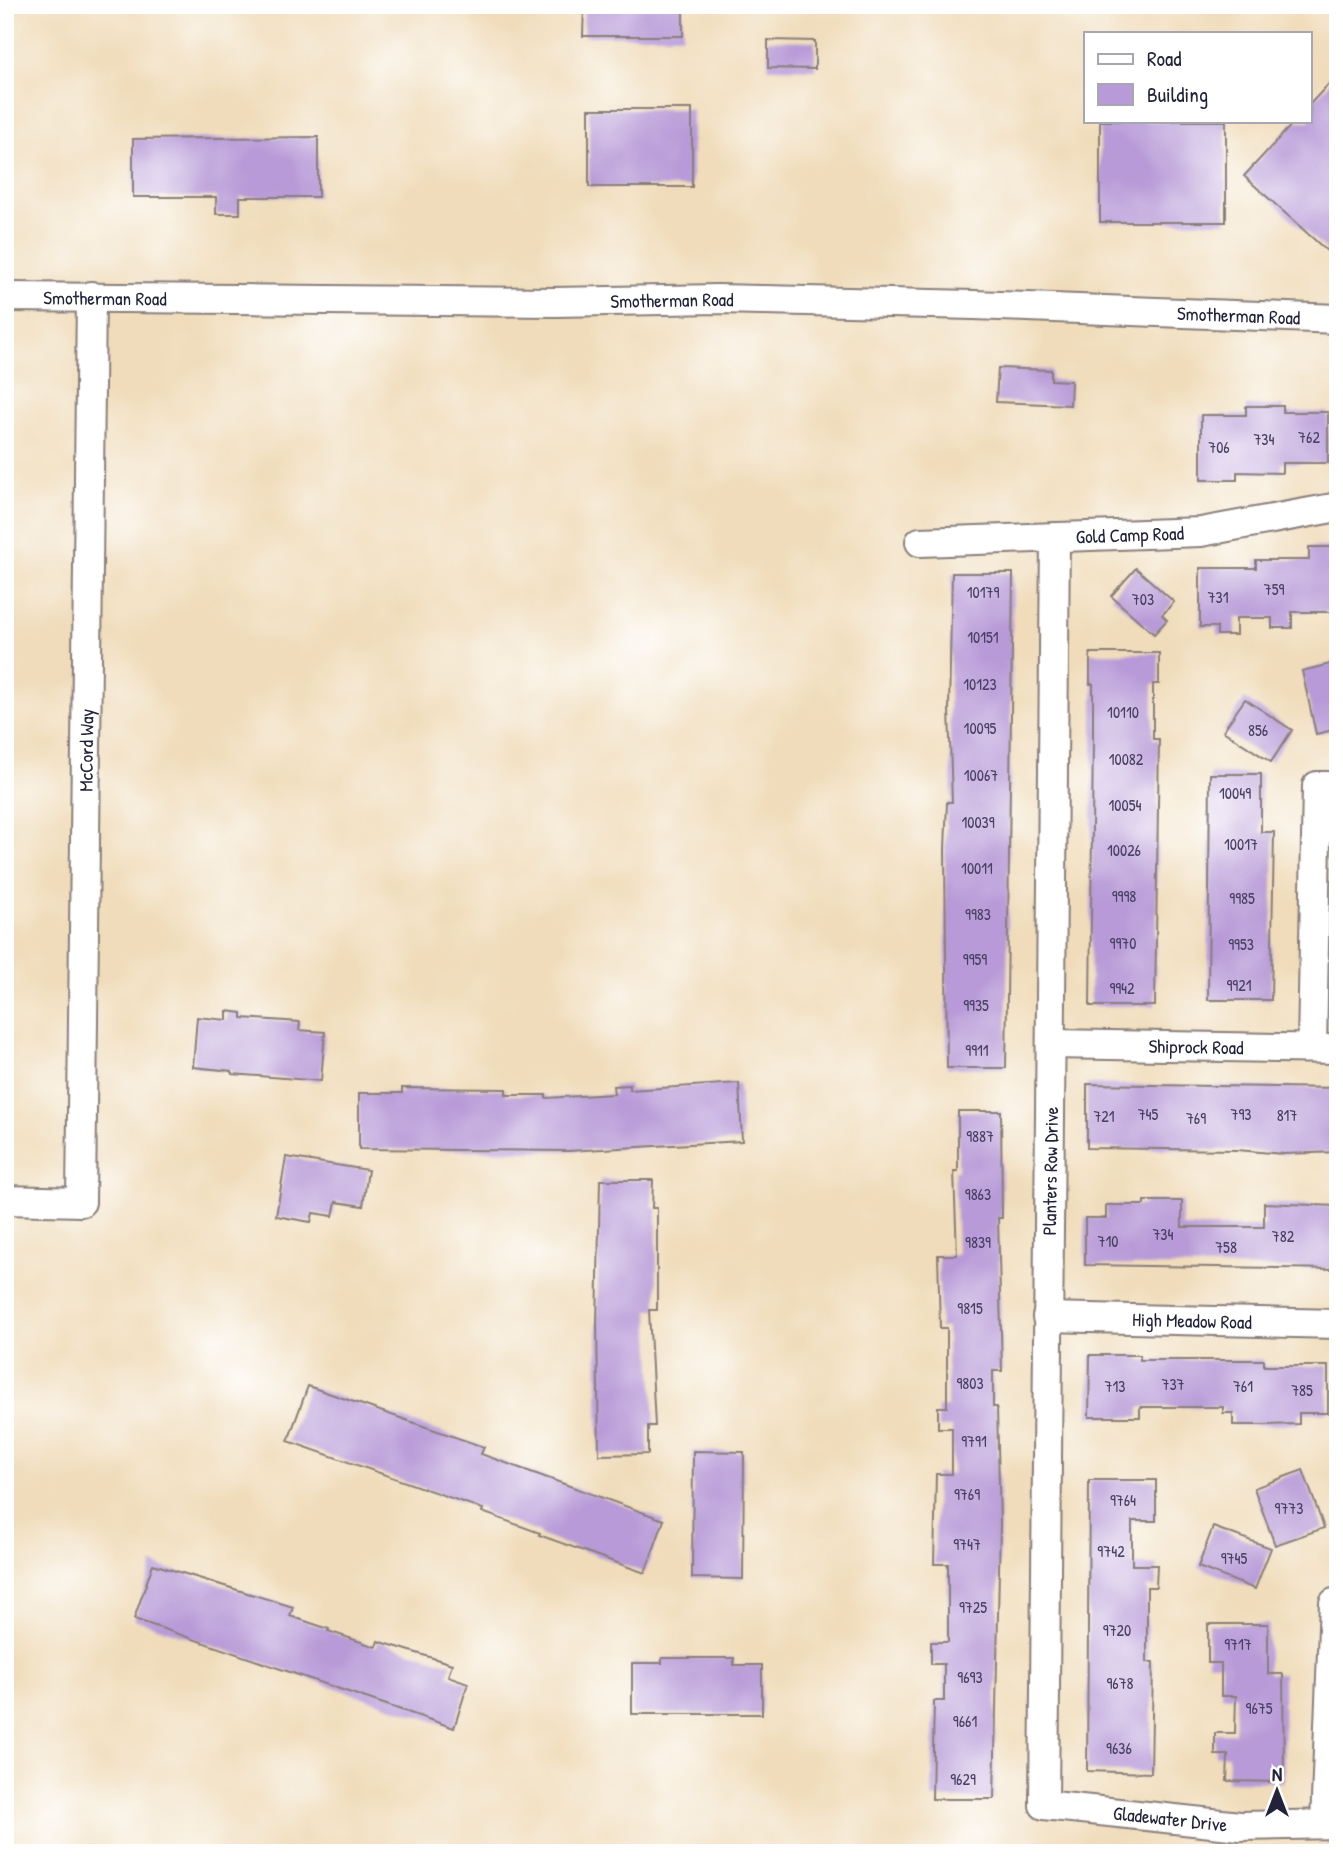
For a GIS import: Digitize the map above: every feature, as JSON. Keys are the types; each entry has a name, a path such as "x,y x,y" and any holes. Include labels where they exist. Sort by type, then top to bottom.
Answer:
{"street":[{"name":"McCord Way","path":"5,1200 81,1202 91,296"},
{"name":"Smotherman Road","path":"5,297 555,302 718,299 839,301 1338,320"},
{"name":"Gold Camp Road","path":"920,542 1201,532 1338,508"},
{"name":"Planters Row Drive","path":"1044,1805 1055,537"},
{"path":"1325,1049 1327,786"},
{"name":"Shiprock Road","path":"1052,1044 1325,1049"},
{"name":"High Meadow Road","path":"1047,1317 1338,1324"},
{"path":"1331,1824 1334,1603"},
{"name":"Gladewater Drive","path":"1044,1805 1240,1826 1331,1824"}],"building":[{"path":"584,5 683,5 683,36 583,36"},
{"path":"768,40 815,41 815,69 768,68"},
{"path":"1338,74 1338,261 1244,176 1294,122 1312,122 1312,102"},
{"path":"589,109 692,109 692,187 589,187"},
{"path":"1100,122 1226,122 1226,222 1100,222"},
{"path":"318,137 318,197 240,197 240,214 216,214 216,197 133,197 133,139"},
{"path":"998,368 1051,370 1051,380 1071,381 1070,405 996,402"},
{"path":"1246,406 1283,406 1283,412 1328,412 1328,463 1282,463 1282,473 1237,472 1237,480 1201,480 1201,415 1246,415"},
{"path":"1309,547 1338,547 1338,612 1292,612 1292,628 1272,628 1272,618 1236,618 1236,635 1217,635 1217,627 1200,627 1200,568 1256,568 1256,560 1309,560"},
{"path":"1136,568 1174,602 1162,615 1167,620 1154,634 1111,596"},
{"path":"952,573 1013,573 1006,1068 947,1068 945,849 947,802 952,802 949,709"},
{"path":"1090,653 1159,653 1159,684 1153,684 1153,739 1159,739 1155,1006 1090,1006 1093,684 1090,684"},
{"path":"1338,662 1338,729 1316,734 1302,671"},
{"path":"1245,699 1292,730 1271,762 1223,731"},
{"path":"1210,774 1261,774 1261,832 1274,832 1271,1000 1208,1000"},
{"path":"227,1011 242,1013 242,1018 300,1022 299,1030 325,1032 321,1081 232,1074 232,1071 193,1067 197,1017 227,1020"},
{"path":"739,1083 742,1141 568,1151 359,1149 359,1093 402,1093 402,1088 506,1089 506,1095 546,1095 546,1098 614,1094 613,1086 630,1085 630,1090"},
{"path":"1087,1084 1338,1088 1338,1152 1284,1154 1237,1150 1087,1148"},
{"path":"958,1111 1001,1111 1002,1218 998,1218 1002,1371 993,1371 993,1407 997,1407 1000,1524 994,1799 932,1799 934,1701 944,1701 944,1664 931,1664 931,1642 948,1642 948,1564 934,1564 936,1474 952,1474 952,1428 938,1428 938,1407 947,1407 947,1328 940,1328 938,1255 957,1255 954,1171 958,1171"},
{"path":"286,1157 368,1170 363,1206 336,1202 333,1216 313,1213 311,1222 276,1216"},
{"path":"600,1180 653,1180 652,1208 657,1208 657,1310 649,1310 655,1426 648,1426 648,1454 599,1455 597,1326"},
{"path":"1144,1201 1182,1201 1182,1227 1264,1227 1264,1203 1338,1206 1338,1269 1085,1265 1085,1218 1106,1218 1106,1205 1144,1205"},
{"path":"1090,1355 1140,1355 1140,1360 1264,1360 1264,1366 1328,1366 1328,1413 1299,1413 1299,1424 1264,1425 1233,1425 1233,1413 1223,1413 1223,1407 1140,1407 1140,1417 1089,1417"},
{"path":"308,1386 484,1447 481,1454 664,1520 645,1573 539,1535 540,1533 482,1512 483,1509 288,1441"},
{"path":"693,1451 744,1452 743,1579 692,1578"},
{"path":"1303,1470 1324,1528 1275,1545 1254,1488"},
{"path":"1089,1480 1156,1480 1156,1521 1132,1521 1132,1565 1157,1565 1156,1587 1147,1587 1147,1662 1153,1662 1151,1773 1087,1771"},
{"path":"1213,1527 1271,1548 1255,1589 1198,1567"},
{"path":"153,1564 293,1607 290,1616 329,1629 328,1631 376,1647 378,1641 452,1664 448,1676 468,1683 454,1728 134,1619"},
{"path":"1208,1624 1268,1624 1268,1674 1283,1674 1284,1782 1227,1781 1228,1755 1215,1755 1215,1733 1235,1733 1236,1696 1221,1696 1221,1663 1208,1663"},
{"path":"662,1658 734,1658 734,1665 762,1665 762,1714 632,1714 632,1663 662,1663"}]}
